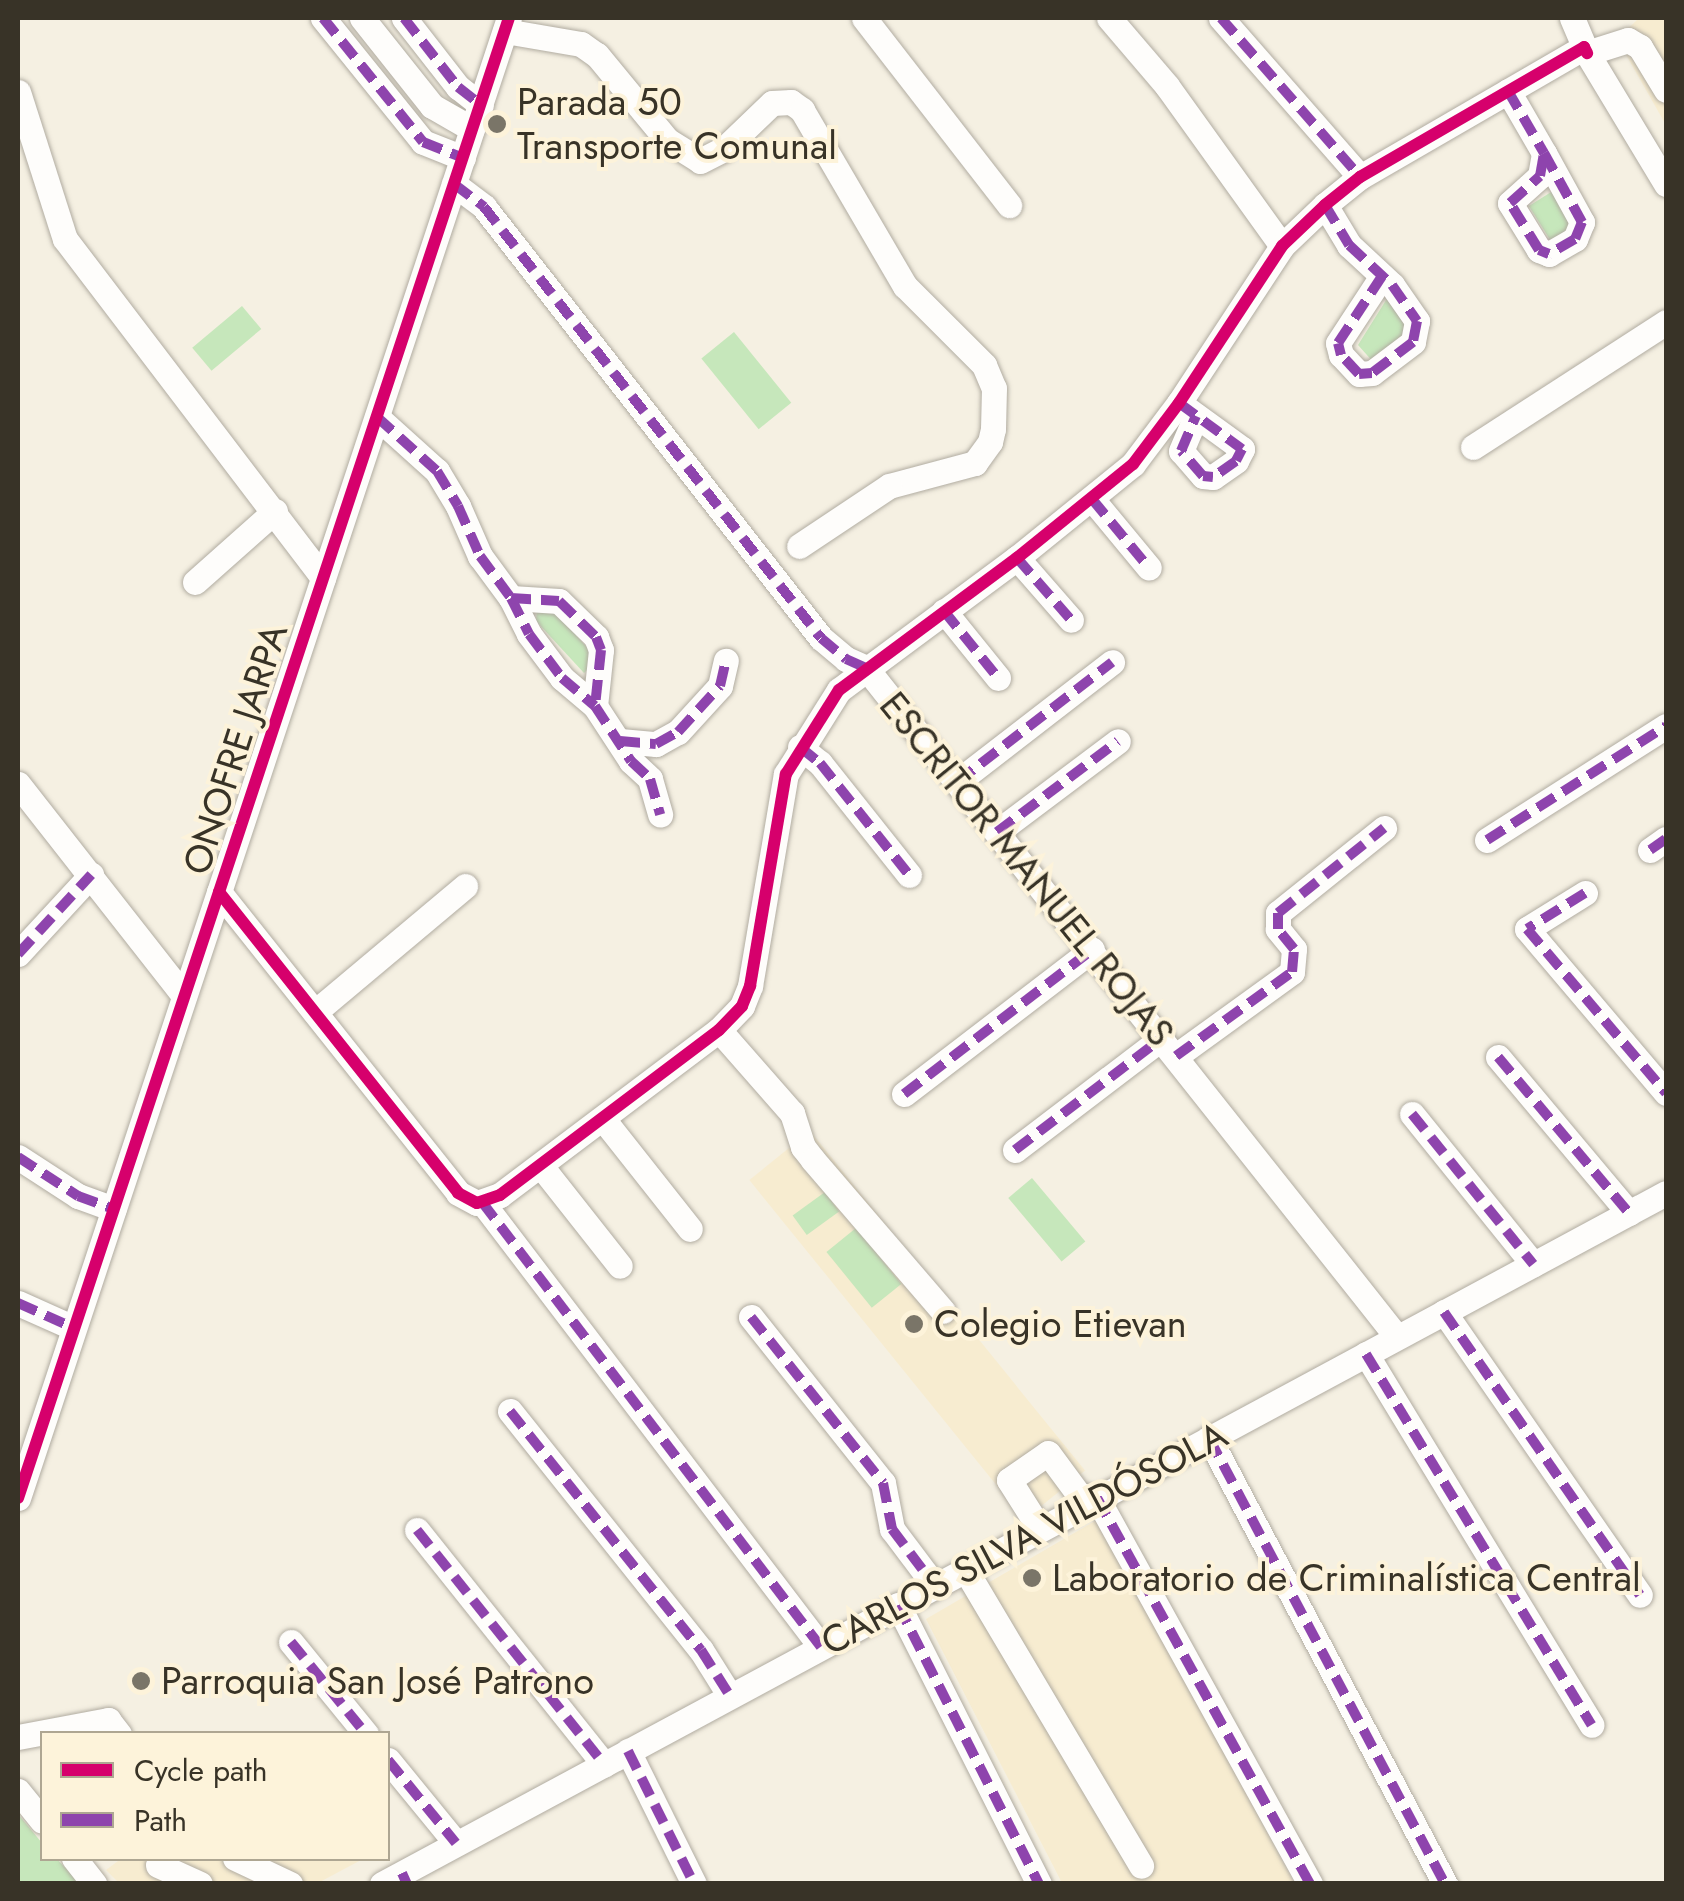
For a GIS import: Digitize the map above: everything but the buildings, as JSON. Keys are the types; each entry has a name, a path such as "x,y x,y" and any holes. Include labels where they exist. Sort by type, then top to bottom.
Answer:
{"street":[{"path":"323,18 422,142 463,158"},
{"path":"362,18 432,106 476,117"},
{"path":"404,18 458,86 476,117"},
{"path":"864,18 1009,205"},
{"path":"1108,18 1168,86 1282,246"},
{"path":"1221,18 1360,177"},
{"path":"1572,18 1585,50 1662,165"},
{"path":"507,24 581,44 597,54 667,140 700,160 724,149 772,103 791,102 802,110 905,286 984,365 994,388 993,429 975,463 889,486 799,546"},
{"name":"ONOFRE JARPA","path":"18,1498 507,24"},
{"path":"479,1202 500,1196 541,1166 719,1030 742,1006 750,986 783,785 800,747 839,690 1017,558 1133,464 1187,410 1282,246 1324,206 1360,177 1585,50 1628,40 1640,47 1666,90"},
{"path":"1508,91 1544,153"},
{"path":"18,92 65,239 324,578"},
{"name":"ESCRITOR MANUEL ROJAS","path":"454,184 484,207 821,638 846,660 866,668 1397,1337"},
{"path":"1324,206 1349,245 1382,276"},
{"path":"1472,447 1666,322"},
{"path":"377,417 436,471 458,506 480,556 511,598 529,634 562,678 595,706 631,760 650,779"},
{"path":"1092,498 1149,568"},
{"path":"195,582 275,511"},
{"path":"1017,558 1070,620"},
{"path":"511,598 559,601 596,637 601,650 595,706"},
{"path":"944,611 998,678"},
{"path":"620,740 656,744 678,732 711,700 726,673 726,661"},
{"path":"957,782 1112,662"},
{"path":"1487,840 1666,726"},
{"path":"997,832 1118,741"},
{"path":"656,744 650,779 660,815"},
{"path":"800,747 820,762 909,875"},
{"path":"18,784 184,996"},
{"path":"1015,1150 1169,1047 1292,972 1294,949 1278,928 1278,913 1384,828"},
{"path":"18,954 91,874"},
{"path":"315,1012 465,886"},
{"path":"219,892 458,1193 479,1202 820,1647"},
{"path":"1585,892 1527,930 1666,1092"},
{"path":"904,1094 1092,950"},
{"path":"719,1030 792,1113 813,1160 943,1312"},
{"path":"1498,1056 1629,1212"},
{"path":"1412,1114 1533,1264"},
{"path":"603,1119 690,1229"},
{"path":"18,1157 78,1196 114,1210"},
{"path":"541,1166 620,1266"},
{"name":"CARLOS SILVA VILDÓSOLA","path":"397,1880 456,1844 1666,1193"},
{"path":"18,1303 74,1328"},
{"path":"1444,1312 1640,1595"},
{"path":"751,1317 882,1483 892,1529 935,1586"},
{"path":"1366,1354 1592,1725"},
{"path":"510,1411 701,1650 730,1696"},
{"path":"1209,1438 1444,1884"},
{"path":"1040,1529 1009,1480 1048,1454 1079,1496 1098,1498 1310,1884"},
{"path":"417,1530 604,1764"},
{"path":"965,1570 1141,1866"},
{"path":"898,1605 1039,1884"},
{"path":"291,1642 364,1731"},
{"path":"50,1731 108,1720 117,1731"},
{"path":"628,1751 694,1884"},
{"path":"390,1762 456,1844"},
{"path":"18,1791 40,1818"},
{"path":"76,1861 94,1884"},
{"path":"241,1861 290,1884"},
{"path":"158,1865 200,1884"}],"shaded area":[{"path":"1639,18 1666,18 1666,125 1617,39"},
{"name":"Colegio Etievan","path":"810,1131 1085,1471 1024,1520 749,1180"},
{"path":"1100,1518 1294,1883 1062,1883 926,1619"},
{"path":"118,1861 359,1861 316,1884 119,1883 106,1870"}],"green space":[{"path":"1556,189 1579,226 1552,243 1529,206"},
{"path":"1388,297 1416,337 1375,364 1358,345"},
{"path":"242,306 261,329 211,371 192,348"},
{"path":"734,332 791,403 759,429 701,358"},
{"path":"537,609 553,609 598,660 584,673 536,621"},
{"path":"1032,1178 1085,1242 1062,1262 1008,1198"},
{"path":"825,1192 839,1211 807,1235 793,1216"},
{"path":"856,1228 901,1284 872,1308 826,1252"},
{"path":"18,1814 40,1841 40,1861 59,1861 79,1883 18,1883"}],"marked path":[{"path":"323,18 423,142 463,158"},
{"path":"404,18 458,87 481,105"},
{"path":"1221,18 1360,177"},
{"path":"1508,91 1544,153 1582,222 1575,239 1549,254 1539,250 1510,203 1540,176 1544,153"},
{"path":"454,184 484,207 821,638 846,659 866,668"},
{"path":"1325,205 1349,245 1392,285 1417,321 1413,342 1372,373 1359,374 1341,355 1338,343 1382,276"},
{"path":"1179,403 1242,449 1236,461 1213,477 1203,476 1181,451 1196,416"},
{"path":"377,417 437,471 480,556 511,598 529,634 562,678 595,706 631,761 650,779 660,815"},
{"path":"1092,499 1149,568"},
{"path":"1017,558 1071,620"},
{"path":"511,598 559,601 596,637 601,650 595,706"},
{"path":"944,611 998,678"},
{"path":"620,741 656,744 678,732 720,686 726,661"},
{"path":"957,782 1112,662"},
{"path":"1487,840 1666,726"},
{"path":"997,832 1118,741"},
{"path":"800,747 820,763 909,875"},
{"path":"1176,1056 1292,972 1294,949 1278,929 1278,913 1384,828"},
{"path":"1650,850 1666,839"},
{"path":"18,954 91,875"},
{"path":"1585,893 1527,929 1666,1093"},
{"path":"904,1094 1092,950"},
{"path":"1015,1150 1162,1038"},
{"path":"1498,1057 1629,1213"},
{"path":"1412,1114 1533,1264"},
{"path":"18,1157 78,1196 114,1209"},
{"path":"482,1202 821,1647"},
{"path":"18,1303 74,1328"},
{"path":"1444,1312 1640,1595"},
{"path":"751,1317 883,1483 892,1529 935,1586"},
{"path":"1366,1354 1592,1725"},
{"path":"510,1411 701,1650 730,1696"},
{"path":"1209,1438 1445,1884"},
{"path":"1097,1498 1310,1884"},
{"path":"417,1530 604,1764"},
{"path":"898,1605 1039,1884"},
{"path":"291,1642 364,1731"},
{"path":"628,1751 694,1884"},
{"path":"390,1762 456,1843"},
{"path":"402,1873 407,1884"}],"cycle path":[{"path":"18,1498 509,18"},
{"path":"219,892 458,1193 477,1203 500,1195 719,1030 742,1006 750,986 786,774 839,690 1017,558 1133,464 1179,403 1282,246 1325,205 1360,177 1584,47 1587,53"}],"place":[{"name":"Parada 50 Transporte Comunal","path":"497,124"},
{"name":"Colegio Etievan","path":"914,1324"},
{"name":"Laboratorio de Criminalística Central","path":"1032,1578"},
{"name":"Parroquia San José Patrono","path":"141,1681"}]}
